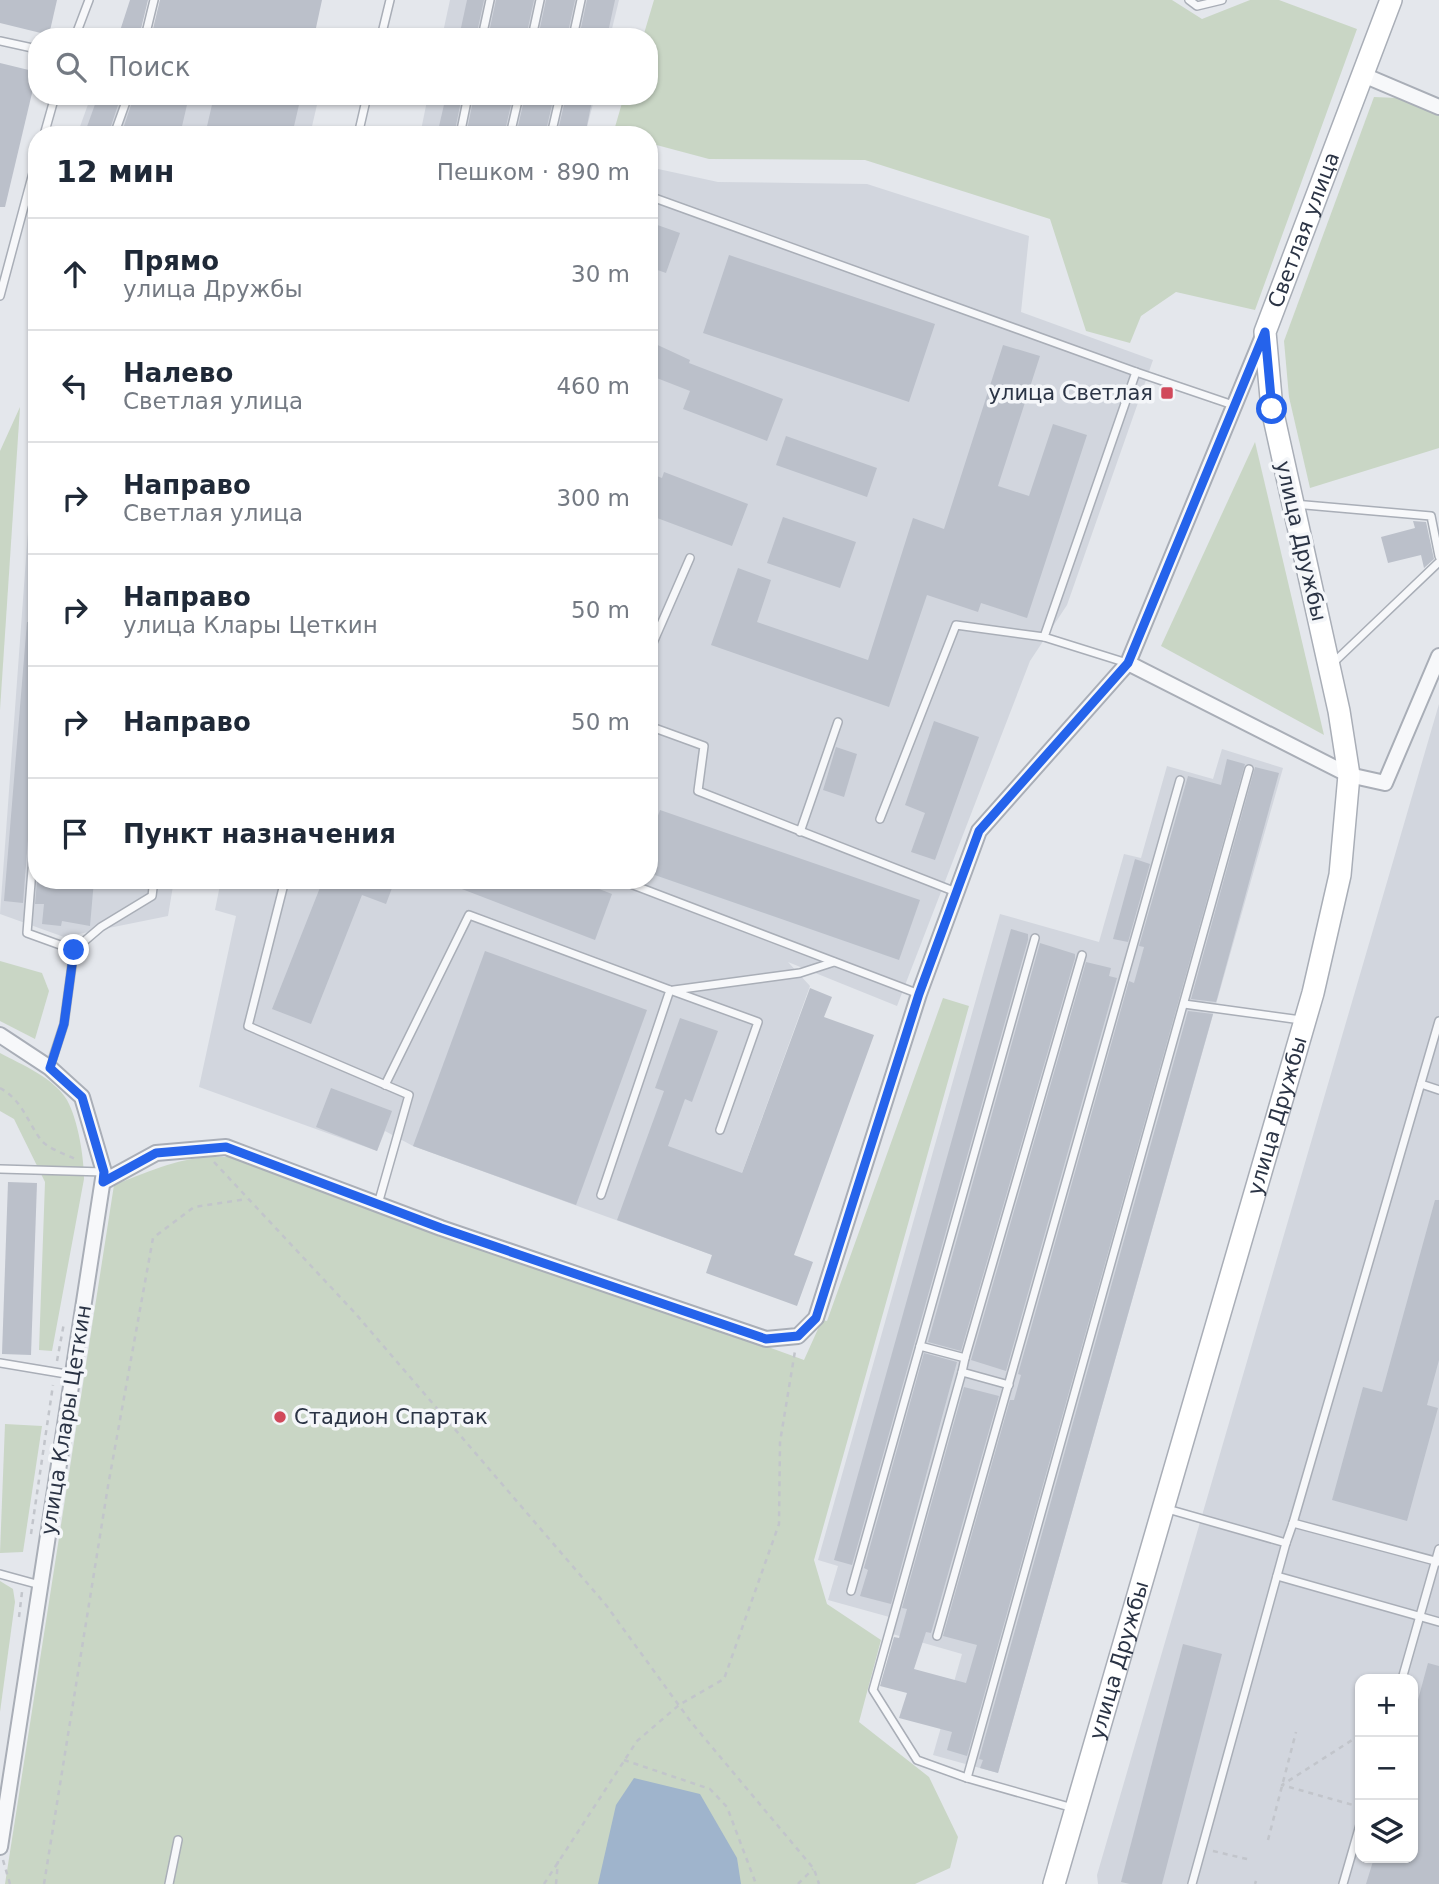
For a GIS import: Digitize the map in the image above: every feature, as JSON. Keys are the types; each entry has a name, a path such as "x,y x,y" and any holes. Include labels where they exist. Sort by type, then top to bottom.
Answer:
{"street":[{"name":"Светлая улица","path":"798,1336 816,1318 919,994 979,831 1128,663 1265,332 1389,1"},
{"path":"1361,74 1439,107"},
{"name":"улица Дружбы","path":"1054,1884 1305,1020 1340,875 1349,775 1329,667 1272,409 1265,332"},
{"path":"1128,663 1349,775 1385,783 1439,656"},
{"name":"улица Клары Цеткин","path":"0,1035 50,1068 82,1097 99,1175 73,1375 0,1847"},
{"path":"99,1175 156,1153 226,1147 378,1204 766,1339 798,1336"}],"lane":[{"path":"78,28 89,0"},
{"path":"147,28 154,0"},
{"path":"383,28 390,0"},
{"path":"484,28 490,0"},
{"path":"534,28 540,0"},
{"path":"575,28 581,0"},
{"path":"1189,0 1197,6 1222,0"},
{"path":"0,41 28,47"},
{"path":"47,126 52,105"},
{"path":"117,126 125,105"},
{"path":"360,126 365,105"},
{"path":"462,126 466,105"},
{"path":"512,126 517,105"},
{"path":"553,126 558,105"},
{"path":"0,296 2,273 28,188"},
{"path":"658,199 1233,405"},
{"path":"1044,637 1136,372"},
{"path":"1293,504 1431,516 1439,559 1329,667"},
{"path":"658,631 690,558"},
{"path":"880,819 956,625 1044,637 1128,663"},
{"path":"800,831 838,722"},
{"path":"658,729 704,746 698,791 956,892"},
{"path":"967,1778 1249,769"},
{"path":"937,1636 1180,780"},
{"path":"30,889 27,933 74,950"},
{"path":"50,1068 64,1024 74,950 101,927 152,896 153,889"},
{"path":"283,889 248,1026 409,1095 378,1204"},
{"path":"643,889 919,994"},
{"path":"385,1084 469,915 758,1022 720,1130"},
{"path":"850,1591 1035,938"},
{"path":"1076,1809 967,1778 916,1760 873,1690 965,1358 1083,956"},
{"path":"670,990 800,973 834,962"},
{"path":"601,1195 670,990"},
{"path":"1184,1004 1305,1020"},
{"path":"1192,1884 1286,1543 1439,1021"},
{"path":"1420,1084 1439,1090"},
{"path":"0,1169 99,1175"},
{"path":"920,1346 965,1358"},
{"path":"0,1363 73,1375"},
{"path":"962,1371 1009,1385"},
{"path":"1163,1508 1286,1543"},
{"path":"1293,1522 1437,1562"},
{"path":"1403,1674 1439,1549"},
{"path":"0,1574 40,1585"},
{"path":"1277,1576 1439,1622"},
{"path":"169,1884 178,1840"},
{"path":"1343,1884 1355,1842"}],"path":[{"path":"0,1088 12,1094 30,1118 42,1142 85,1164 99,1175"},
{"path":"202,1149 355,1313 606,1605 679,1705 814,1869 818,1884"},
{"path":"44,1884 108,1486 153,1238 194,1207 248,1199"},
{"path":"544,1884 558,1858 637,1741 679,1705 724,1679 779,1524 780,1442 798,1336"},
{"path":"1268,1840 1296,1732"},
{"path":"1282,1785 1357,1737"},
{"path":"624,1760 710,1788 727,1807 756,1884"},
{"path":"1282,1785 1355,1806"},
{"path":"1202,1848 1251,1860"},
{"path":"0,1853 10,1884"},
{"path":"556,1884 558,1858"},
{"path":"798,1884 814,1869"}],"shaded area":[{"path":"450,0 619,0 612,28 444,28"},
{"path":"88,105 317,105 312,126 80,126"},
{"path":"426,105 593,105 587,126 422,126"},
{"path":"658,169 718,182 867,184 1029,236 1021,312 1153,360 1067,605 1030,661 897,1006 788,962 810,986 712,1255 413,1146 385,1131 377,1151 199,1087 236,916 215,910 219,889 658,889"},
{"path":"28,531 28,889 172,889 168,916 64,937 0,914"},
{"path":"1439,704 1439,1884 1098,1884 1097,1875"},
{"path":"1222,749 1283,768 998,1773 933,1755 962,1654 889,1633 893,1618 828,1600 838,1566 818,1560 1000,914 1099,942 1124,854 1141,858 1167,766 1213,779"}],"green space":[{"path":"654,0 1172,0 1202,19 1250,0 1279,0 1357,29 1255,310 1176,292 1141,316 1130,343 1086,331 1050,219 865,160 709,159 658,145 658,126 615,126 621,105 658,105 658,28 646,28"},
{"path":"1374,97 1398,98 1439,115 1439,448 1310,488 1289,397 1284,341"},
{"path":"20,407 0,710 0,451"},
{"path":"1255,442 1324,735 1161,646"},
{"path":"0,961 42,973 49,991 35,1039 0,1021"},
{"path":"943,998 969,1006 814,1560 827,1604 881,1640 859,1722 929,1777 958,1837 950,1868 915,1884 5,1884 114,1185 164,1166 194,1159 248,1159 804,1360 822,1320 827,1321"},
{"path":"0,1053 36,1072 61,1092 74,1118 82,1150 84,1179 52,1351 39,1350 45,1182 14,1119 0,1111"},
{"path":"5,1424 42,1426 23,1552 0,1553"},
{"path":"0,1581 13,1589 15,1602 0,1712"}],"water":[{"path":"634,1778 700,1794 737,1858 741,1884 598,1884 616,1805"}],"building":[{"path":"0,0 57,0 51,28 28,30 0,23"},
{"path":"130,0 148,0 141,28 121,28"},
{"path":"160,0 322,0 316,28 153,28"},
{"path":"467,0 484,0 478,28 461,28"},
{"path":"496,0 534,0 528,28 490,28"},
{"path":"546,0 575,0 569,28 540,28"},
{"path":"587,0 615,0 609,28 581,28"},
{"path":"0,63 28,70 29,105 5,207 0,207"},
{"path":"95,105 118,105 111,126 87,126"},
{"path":"131,105 187,105 182,126 124,126"},
{"path":"212,105 299,105 294,126 207,126"},
{"path":"444,105 460,105 456,126 439,126"},
{"path":"472,105 511,105 506,126 468,126"},
{"path":"523,105 552,105 547,126 518,126"},
{"path":"564,105 591,105 587,126 559,126"},
{"path":"658,225 680,233 666,273 658,270"},
{"path":"729,255 935,324 909,402 703,333"},
{"path":"658,345 690,360 689,363 783,399 767,441 683,409 690,391 658,379"},
{"path":"1003,345 1040,356 998,486 1029,496 1053,424 1087,435 1027,618 981,603 978,612 927,595 889,707 711,645 738,568 771,580 757,622 868,660 913,518 944,529"},
{"path":"786,436 877,468 867,497 776,465"},
{"path":"664,472 748,504 732,546 658,518 658,476 662,478"},
{"path":"783,517 856,542 840,588 767,563"},
{"path":"1413,521 1426,522 1434,559 1424,568 1421,555 1388,563 1381,537 1415,528"},
{"path":"28,622 28,839 23,903 4,901"},
{"path":"934,721 979,737 935,860 911,852 925,813 905,805"},
{"path":"836,747 857,754 844,797 823,790"},
{"path":"1227,759 1245,764 967,1756 947,1750 952,1732 899,1718 907,1693 880,1686 894,1637 899,1638 907,1609 902,1608 964,1387 999,1396 931,1633 926,1632 914,1669 966,1683 977,1645 943,1636 1010,1400 1014,1400 1021,1375 1018,1374 1129,981 1134,983 1144,947 1139,946 1188,776 1221,785"},
{"path":"1255,767 1279,773 1217,999 1216,1002 1191,999"},
{"path":"660,810 920,900 899,960 658,876"},
{"path":"1135,859 1150,864 1128,942 1113,939"},
{"path":"36,889 93,889 90,926 62,921 61,926 42,924 44,904 35,904"},
{"path":"319,889 392,889 386,904 362,895 311,1024 272,1009"},
{"path":"462,889 599,889 612,894 595,940"},
{"path":"1011,929 1028,934 1028,940 852,1565 834,1560"},
{"path":"1040,943 1075,954 1075,958 961,1351 928,1342"},
{"path":"485,951 647,1010 576,1205 413,1146"},
{"path":"1086,962 1111,968 1109,976 1117,978 1006,1371 971,1360"},
{"path":"810,988 832,997 824,1017 874,1035 794,1255 813,1262 797,1306 706,1273 712,1255 617,1220 664,1091 655,1088 680,1018 718,1031 692,1102 685,1099 668,1146 742,1173"},
{"path":"1188,1011 1213,1014 998,1773 980,1768 983,1760 979,1759"},
{"path":"331,1088 392,1111 377,1151 316,1127"},
{"path":"8,1182 37,1183 31,1355 2,1354"},
{"path":"1435,1200 1439,1200 1439,1360 1427,1405 1438,1408 1407,1521 1332,1500 1363,1387 1382,1392"},
{"path":"924,1353 957,1362 891,1604 860,1596 868,1570 864,1568"},
{"path":"1183,1644 1222,1654 1162,1884 1121,1882"},
{"path":"1428,1663 1439,1666 1439,1884 1366,1884 1372,1863 1418,1863 1418,1700"}],"place":[{"name":"улица Светлая","path":"1167,393"},
{"name":"Стадион Спартак","path":"280,1417"}],"route":[{"path":"74,950 64,1024 50,1068 82,1097 104,1172 103,1182 156,1153 226,1147 441,1228 766,1339 798,1336 816,1318 919,994 979,831 1128,663 1265,332 1272,409"}]}
